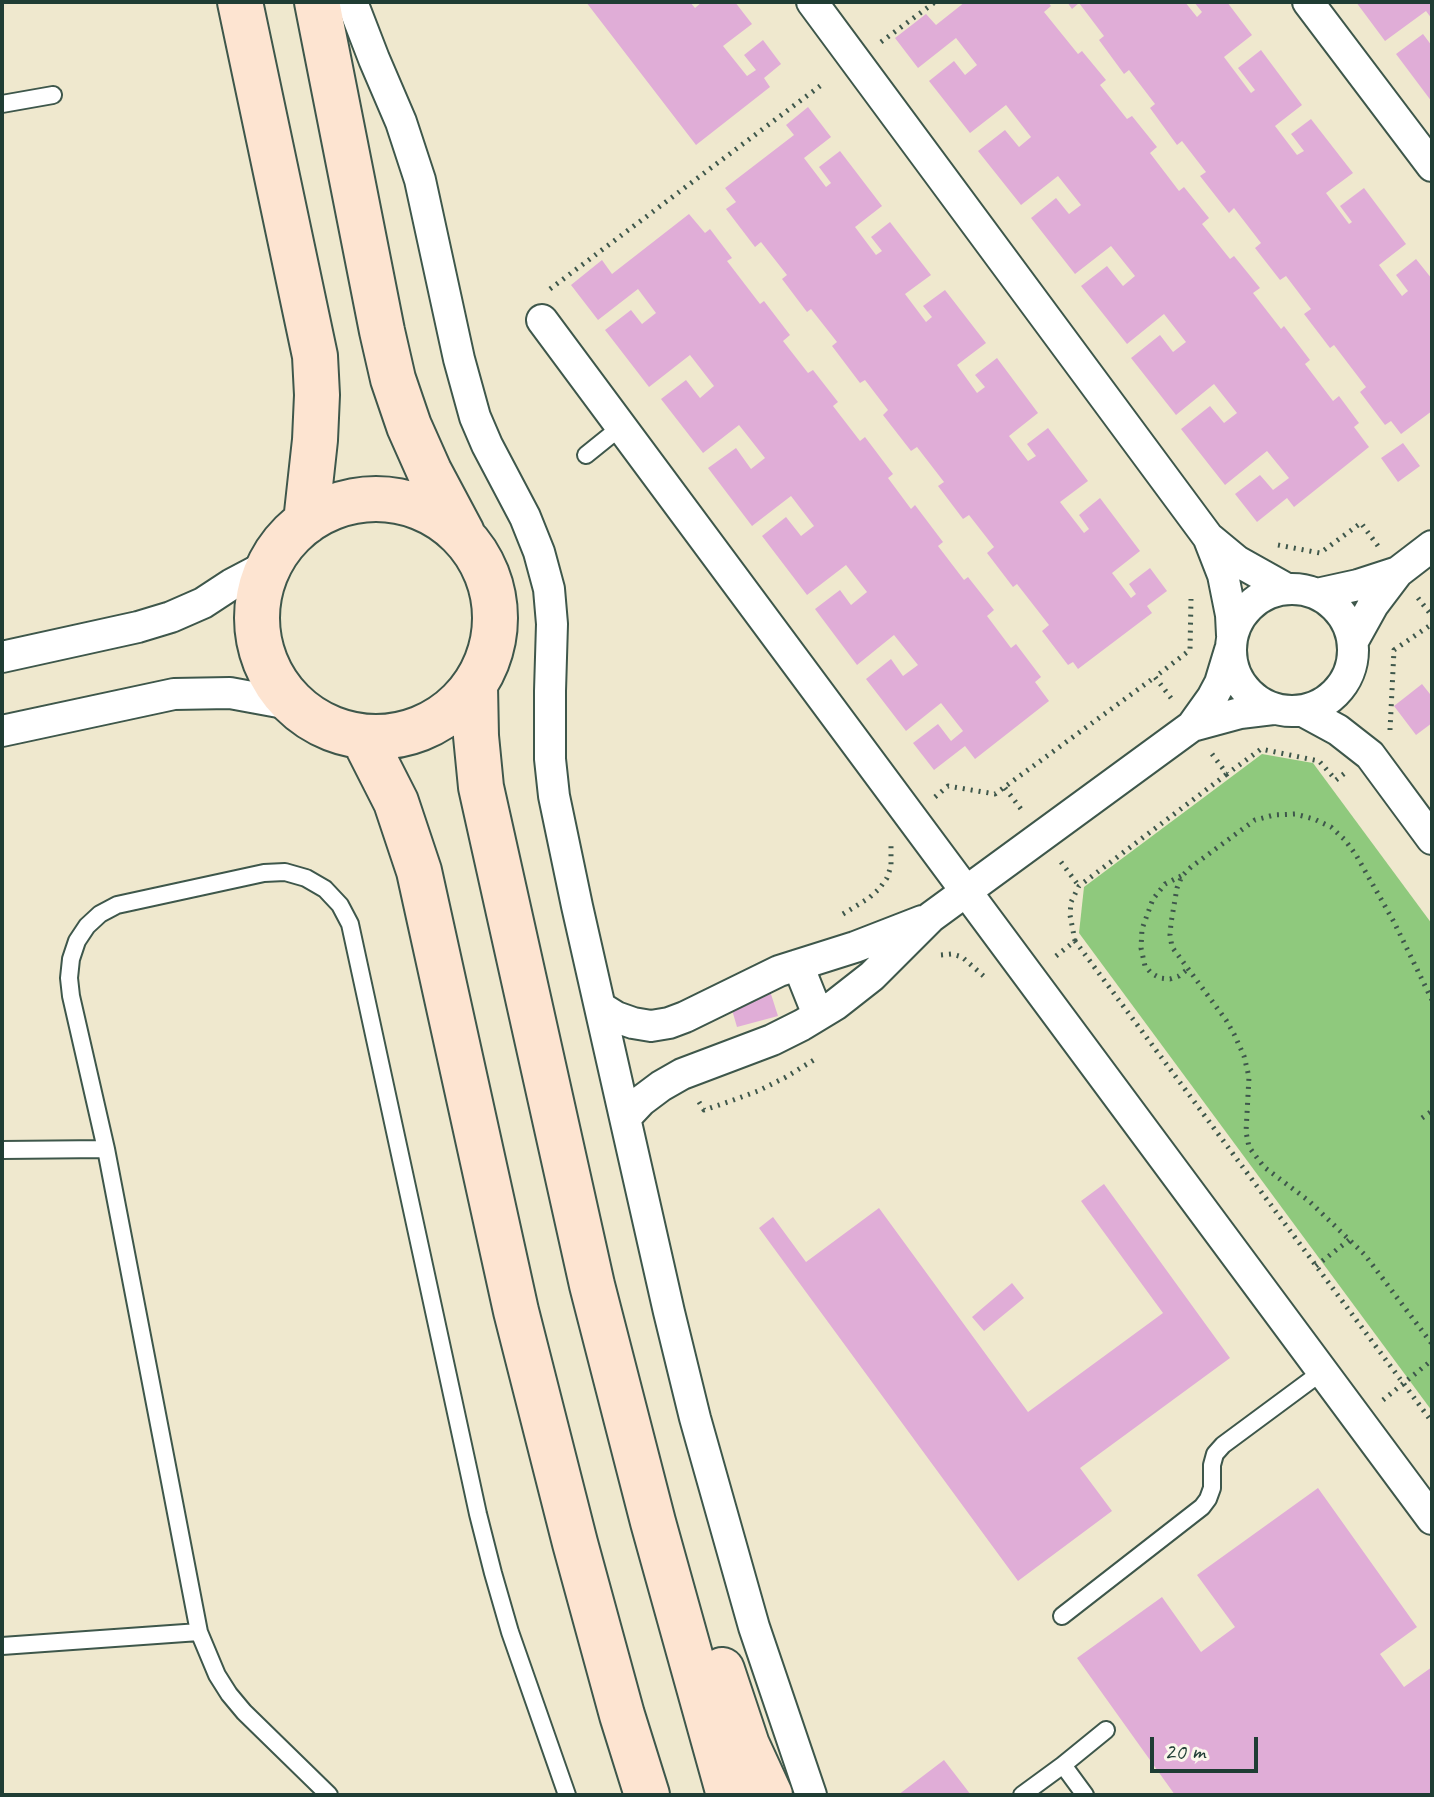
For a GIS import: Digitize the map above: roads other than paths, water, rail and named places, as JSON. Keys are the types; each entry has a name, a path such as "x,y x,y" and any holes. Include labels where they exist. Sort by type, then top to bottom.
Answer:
{"main road":[{"path":"240,2 315,356 315,440 306,522"},
{"path":"317,2 393,379 414,437 467,542 481,563 491,587 495,612 487,663 475,686 445,716 406,734 363,737 327,727 310,718 275,682 263,654 257,623 260,593 270,564 280,548 306,522 346,503 368,499 390,500 433,513 467,542"},
{"path":"475,686 479,774 491,836 592,1285 653,1522 729,1795"},
{"path":"363,737 396,802 419,871 516,1311 583,1572 647,1795"},
{"path":"653,1522 671,1541 696,1585 747,1745 770,1795"}],"street":[{"path":"352,2 416,165 475,417 525,517 549,589 552,624 550,747 554,796 680,1357 754,1627 811,1795"},
{"path":"812,2 1208,537 1237,561 1287,589"},
{"path":"1308,2 1432,166"},
{"path":"542,320 1432,1519"},
{"path":"1208,537 1223,575 1231,615 1232,666 1247,692 1273,709"},
{"path":"1353,641 1373,605 1398,572 1432,546"},
{"path":"2,657 171,617 203,603 270,564"},
{"path":"1317,594 1398,572"},
{"path":"625,1118 641,1101 682,1074 772,1040 835,1005 872,976 931,917 1192,726 1212,698 1226,667 1238,621 1259,598 1272,592 1302,589 1330,602 1340,613 1353,641 1353,656 1343,685 1325,702 1303,711 1273,709 1240,713 1192,726"},
{"path":"1343,685 1370,755 1432,839"},
{"path":"2,731 174,694 230,693 295,705"},
{"path":"1303,711 1338,730 1370,755"},
{"path":"600,1007 633,1023 651,1026 669,1023 766,976 855,947 931,917"},
{"path":"798,965 818,1015"}],"lane":[{"path":"2,104 53,95"},
{"path":"586,455 622,426"},
{"path":"329,1795 229,1694 217,1675 199,1632 106,1149 70,987 71,959 77,941 100,914 117,905 264,873 285,872 306,878 325,889 340,905 350,924 489,1559 510,1632 567,1795"},
{"path":"2,1150 106,1149"},
{"path":"1062,1616 1202,1507 1212,1488 1215,1454 1223,1445 1323,1371"},
{"path":"2,1646 199,1632"},
{"path":"1022,1795 1106,1730"},
{"path":"1063,1765 1085,1795"}]}
